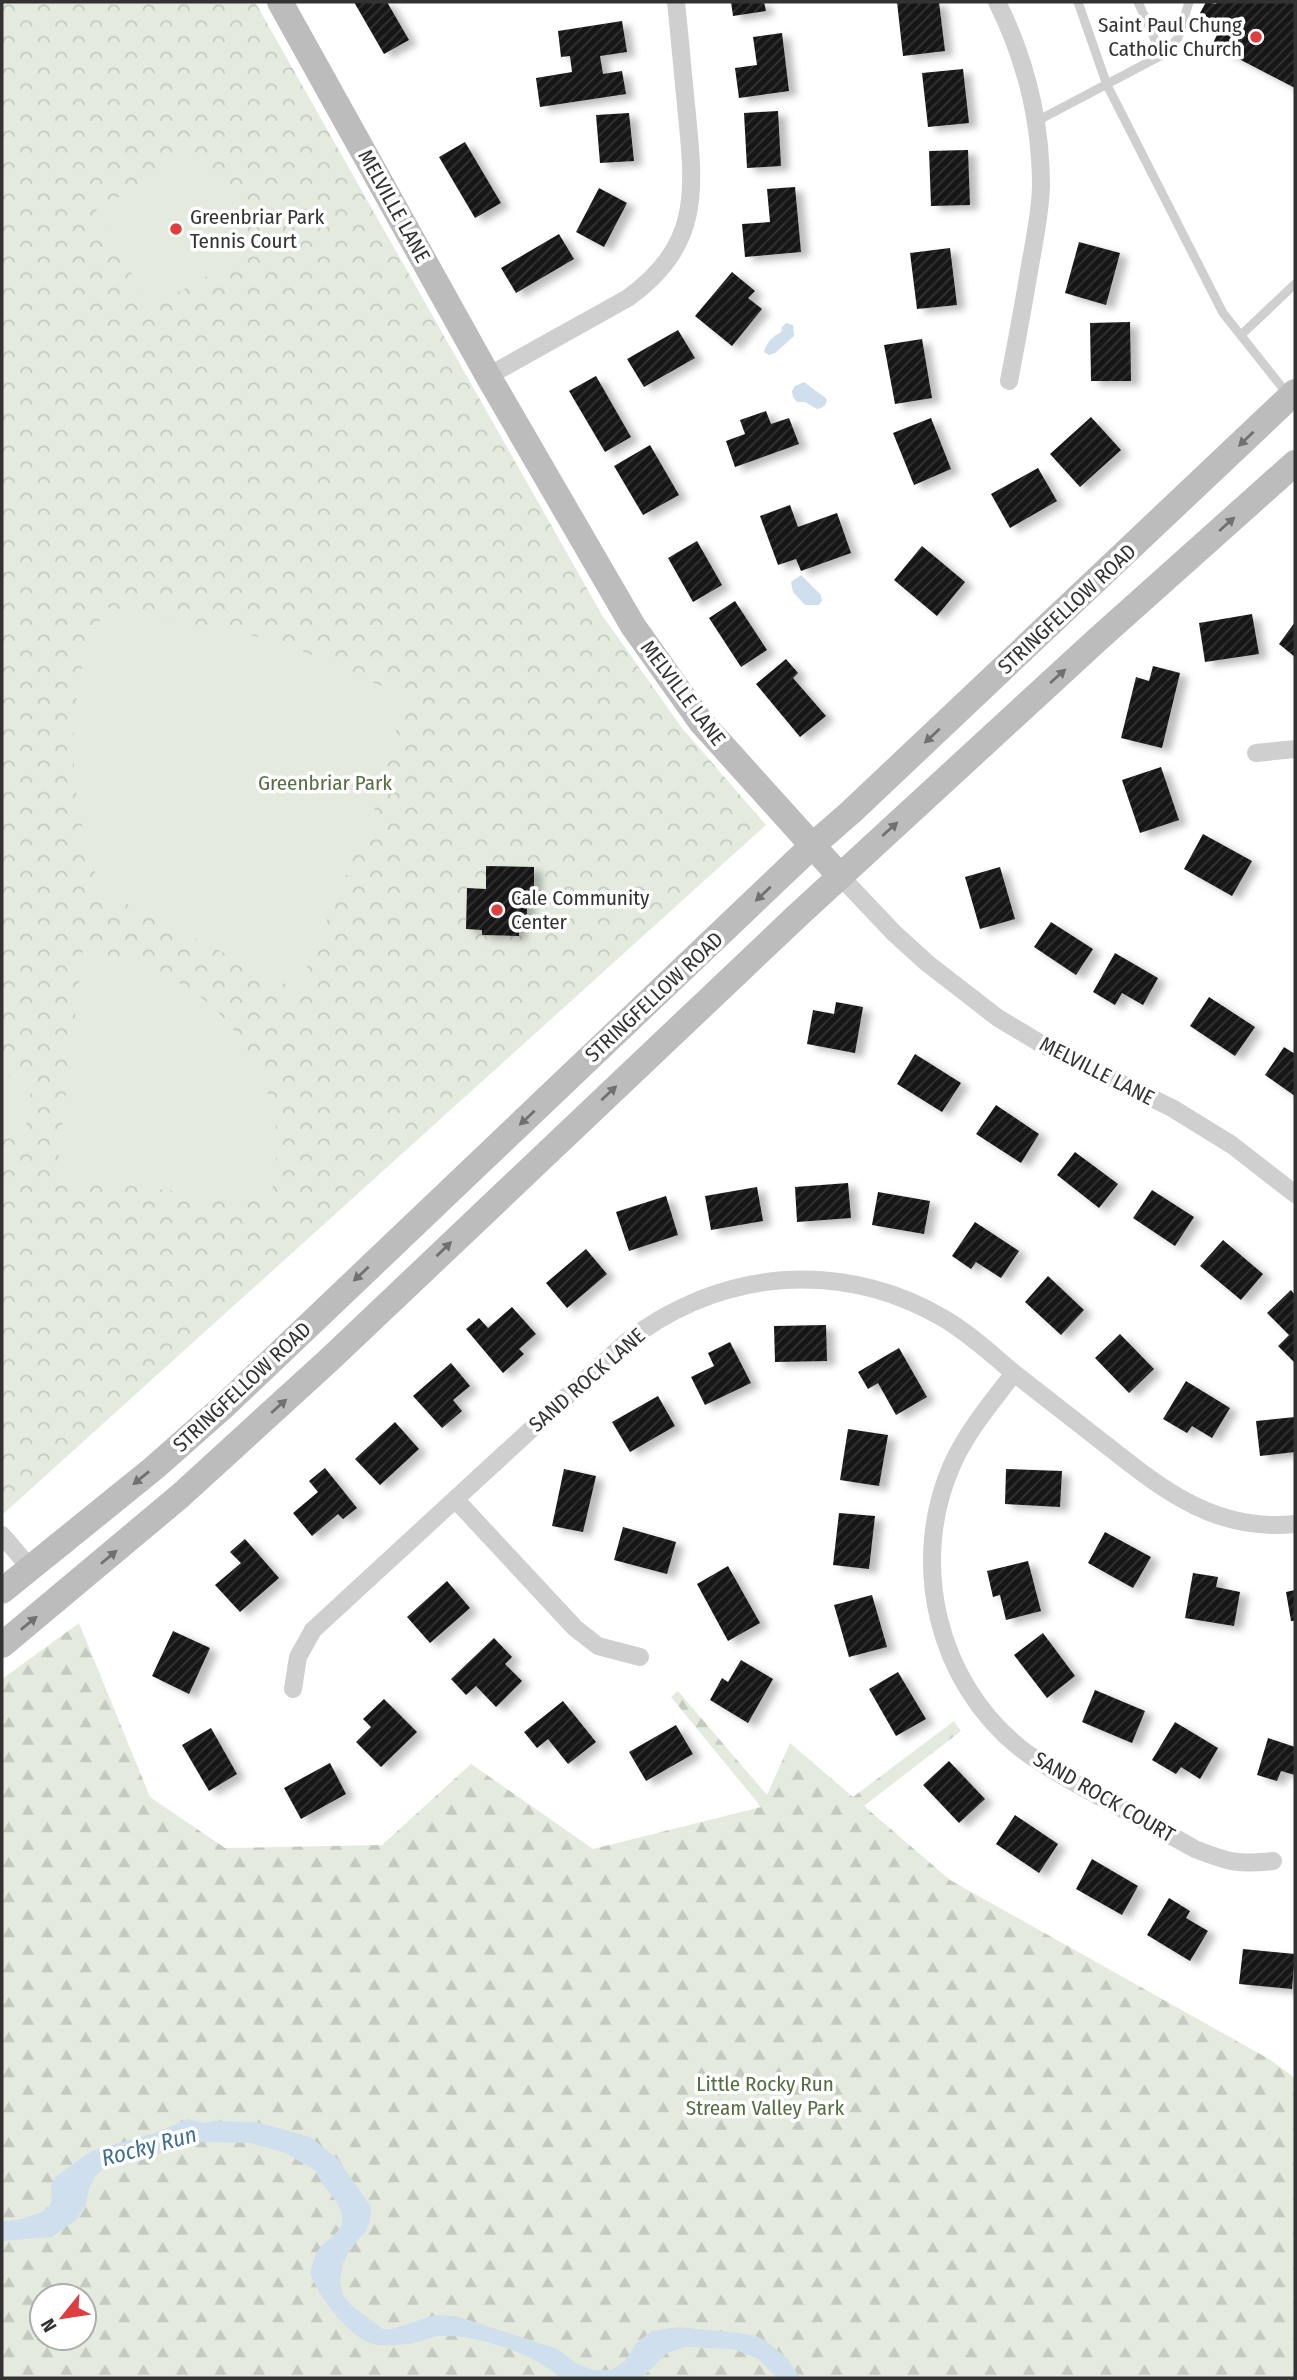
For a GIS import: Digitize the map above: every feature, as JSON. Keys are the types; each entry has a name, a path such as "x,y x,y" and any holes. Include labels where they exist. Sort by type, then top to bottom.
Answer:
{"main road":[{"name":"MELVILLE LANE","path":"280,2 598,569 666,675 701,722 840,876"},
{"name":"STRINGFELLOW ROAD","path":"2,1591 154,1468 223,1407 812,846 852,812 1293,397"},
{"name":"STRINGFELLOW ROAD","path":"2,1645 180,1496 329,1360 840,876 1295,463"}],"street":[{"path":"488,376 628,298 660,270 677,245 688,217 692,191 691,151 676,2"},
{"path":"997,2 1027,74 1037,121 1041,189 1009,381"},
{"path":"1256,753 1295,749"},
{"name":"MELVILLE LANE","path":"840,876 927,964 998,1018 1043,1045 1172,1108 1231,1145 1295,1194"},
{"name":"SAND ROCK LANE","path":"293,1689 298,1657 313,1630 637,1334 693,1302 747,1285 773,1281 826,1280 889,1293 943,1318 962,1330 1152,1481 1188,1504 1205,1512 1245,1522 1295,1524"},
{"name":"SAND ROCK COURT","path":"1014,1373 962,1443 945,1481 935,1518 931,1559 934,1597 951,1659 960,1676 998,1728 1048,1768 1195,1849 1219,1859 1243,1864 1273,1861"},
{"path":"455,1499 575,1628 598,1646 640,1657"},
{"path":"2,1535 31,1569"}],"lane":[{"path":"1078,2 1107,85 1223,313 1293,397"},
{"path":"1138,2 1162,55"},
{"path":"1037,121 1162,55 1178,38 1189,2"},
{"path":"1241,335 1295,284"}],"green space":[{"name":"Greenbriar Park","path":"2,2 255,2 602,615 682,728 766,825 2,1515"},
{"name":"Greenbriar Park Tennis Court","path":"200,150 256,248 151,308 96,210"},
{"path":"106,607 255,636 342,665 341,672 394,690 404,706 385,765 392,768 297,990 103,892 93,866 79,810 75,782 74,724 82,668"},
{"path":"83,950 140,965 166,976 212,1006 231,1026 247,1049 261,1077 274,1115 277,1138 270,1203 70,1178 58,1161"},
{"path":"3,1075 33,1078 24,1136 2,1133"},
{"name":"Little Rocky Run Stream Valley Park","path":"79,1623 150,1797 225,1848 382,1845 471,1764 593,1849 761,1807 671,1697 678,1691 767,1795 790,1743 853,1797 954,1721 961,1731 864,1806 950,1880 1269,2059 1295,2078 1295,2378 2,2378 2,1679"}],"water":[{"path":"786,323 793,325 794,336 775,353 769,355 764,352 768,343 781,332"},
{"path":"804,382 827,399 824,406 817,409 805,402 797,402 792,391 795,386"},
{"path":"801,575 821,595 822,601 819,605 805,605 793,592 791,582"},
{"name":"Rocky Run","path":"188,2119 203,2123 257,2122 310,2137 338,2159 371,2207 366,2231 351,2248 343,2263 340,2281 343,2295 352,2306 383,2329 392,2329 435,2315 456,2316 558,2349 577,2364 593,2370 611,2370 625,2361 636,2343 652,2331 677,2327 739,2333 766,2341 788,2359 800,2378 777,2378 759,2359 733,2349 685,2347 667,2353 642,2378 560,2378 521,2354 471,2338 438,2336 415,2343 391,2345 368,2342 357,2336 337,2317 310,2273 317,2252 341,2225 341,2212 336,2202 315,2170 285,2153 251,2143 193,2142 139,2161 109,2164 95,2176 86,2204 76,2220 52,2237 2,2241 2,2222 22,2219 49,2207 54,2178 84,2156 97,2149 155,2133"}],"building":[{"path":"354,2 387,2 409,40 384,54"},
{"path":"731,2 764,2 766,11 733,16"},
{"path":"897,2 939,2 945,51 903,56"},
{"name":"Saint Paul Chung Catholic Church","path":"1206,2 1295,2 1295,88 1212,45 1220,29 1209,24 1211,19 1200,13"},
{"path":"622,21 627,52 600,56 603,74 622,71 626,94 540,107 536,78 572,72 570,56 561,57 558,31"},
{"path":"782,33 789,91 739,98 735,68 757,65 753,37"},
{"path":"963,69 969,123 928,127 922,73"},
{"path":"778,111 781,166 747,168 744,113"},
{"path":"629,113 634,161 600,163 596,115"},
{"path":"465,142 501,203 475,218 439,157"},
{"path":"968,150 970,205 931,206 929,151"},
{"path":"795,187 801,252 745,257 742,224 770,222 767,189"},
{"path":"599,188 627,203 604,247 576,232"},
{"path":"559,234 574,259 516,293 501,268"},
{"path":"1079,242 1120,253 1106,305 1065,293"},
{"path":"950,248 957,305 917,309 910,253"},
{"path":"732,272 755,291 748,298 762,309 732,346 695,316"},
{"path":"1130,322 1131,381 1091,381 1090,323"},
{"path":"678,330 695,358 644,387 627,359"},
{"path":"922,339 932,398 895,404 884,345"},
{"path":"596,376 631,437 605,452 569,391"},
{"path":"766,411 771,424 789,418 799,444 735,467 726,441 745,434 740,420"},
{"path":"1091,417 1121,450 1080,487 1050,454"},
{"path":"931,418 951,469 914,485 893,433"},
{"path":"650,445 679,495 643,515 614,466"},
{"path":"1038,468 1057,501 1010,528 991,494"},
{"path":"790,505 798,527 837,513 851,553 801,571 796,559 778,565 760,516"},
{"path":"697,541 722,585 693,602 668,558"},
{"path":"922,546 965,582 937,616 894,580"},
{"path":"735,601 767,650 741,667 709,618"},
{"path":"1252,614 1259,654 1205,662 1199,623"},
{"path":"1295,622 1295,657 1279,644"},
{"path":"786,659 798,673 793,678 826,716 800,737 756,684"},
{"path":"1153,666 1180,673 1162,748 1121,738 1136,677 1149,681"},
{"path":"1161,767 1179,820 1140,833 1122,780"},
{"path":"1203,834 1252,861 1232,896 1184,869"},
{"name":"Cale Community Center","path":"486,866 534,867 534,898 527,898 527,921 519,921 519,936 482,935 482,930 466,929 467,888 486,889"},
{"path":"1000,867 1015,919 980,929 965,877"},
{"path":"1051,922 1093,949 1076,975 1034,947"},
{"path":"1115,953 1158,978 1143,1005 1122,993 1115,1005 1093,992"},
{"path":"1209,997 1255,1027 1235,1056 1190,1026"},
{"path":"836,1002 863,1007 855,1053 807,1044 813,1010 834,1014"},
{"path":"1284,1047 1295,1054 1295,1096 1265,1075"},
{"path":"915,1054 961,1083 942,1112 897,1084"},
{"path":"996,1105 1039,1134 1021,1163 976,1134"},
{"path":"1075,1152 1118,1184 1099,1208 1057,1175"},
{"path":"848,1183 851,1218 797,1222 795,1187"},
{"path":"757,1187 763,1221 711,1230 705,1196"},
{"path":"1152,1190 1194,1217 1175,1246 1133,1218"},
{"path":"878,1192 930,1201 924,1234 872,1225"},
{"path":"666,1196 678,1235 629,1251 616,1212"},
{"path":"975,1222 1019,1251 1001,1278 976,1262 971,1269 952,1256"},
{"path":"1223,1240 1263,1274 1241,1300 1200,1266"},
{"path":"586,1249 607,1274 567,1308 546,1283"},
{"path":"1048,1276 1084,1310 1061,1335 1025,1302"},
{"path":"1291,1290 1295,1295 1295,1363 1278,1346 1289,1335 1267,1313"},
{"path":"512,1307 536,1334 519,1349 524,1354 503,1373 466,1329 479,1318 488,1328"},
{"path":"826,1325 827,1361 775,1362 774,1326"},
{"path":"1120,1334 1154,1369 1129,1393 1095,1358"},
{"path":"730,1342 751,1383 705,1405 691,1377 714,1366 708,1353"},
{"path":"899,1348 927,1397 896,1415 878,1383 868,1389 858,1372"},
{"path":"451,1363 470,1386 453,1400 462,1411 442,1428 413,1396"},
{"path":"1186,1381 1230,1408 1212,1438 1192,1426 1187,1433 1163,1419"},
{"path":"658,1396 675,1426 630,1452 612,1422"},
{"path":"1295,1417 1295,1452 1260,1456 1256,1421"},
{"path":"395,1422 419,1449 380,1485 355,1459"},
{"path":"848,1429 888,1435 879,1486 840,1480"},
{"path":"325,1468 357,1508 343,1519 338,1514 312,1536 293,1513 318,1492 309,1481"},
{"path":"564,1469 596,1476 583,1532 552,1526"},
{"path":"1006,1469 1062,1471 1060,1507 1005,1504"},
{"path":"839,1513 875,1516 869,1569 833,1565"},
{"path":"623,1527 676,1542 667,1574 614,1560"},
{"path":"1105,1532 1151,1557 1133,1588 1088,1563"},
{"path":"245,1539 279,1578 240,1612 215,1585 241,1563 230,1552"},
{"path":"1028,1561 1041,1611 1006,1620 1000,1595 993,1597 987,1571"},
{"path":"728,1566 760,1623 728,1641 697,1584"},
{"path":"1193,1573 1218,1577 1216,1587 1240,1592 1234,1626 1185,1618"},
{"path":"447,1581 470,1608 430,1643 407,1617"},
{"path":"1295,1590 1295,1621 1291,1621 1286,1592"},
{"path":"872,1595 887,1647 849,1657 834,1605"},
{"path":"173,1631 210,1648 189,1694 152,1676"},
{"path":"1043,1633 1075,1676 1047,1698 1014,1655"},
{"path":"494,1638 512,1657 505,1664 522,1681 496,1707 476,1686 466,1695 451,1679"},
{"path":"741,1660 773,1679 748,1723 710,1700 722,1678 728,1682"},
{"path":"898,1672 926,1719 896,1736 869,1689"},
{"path":"1095,1690 1145,1711 1132,1743 1082,1722"},
{"path":"384,1699 417,1732 381,1767 356,1742 371,1727 363,1719"},
{"path":"563,1701 596,1742 568,1764 548,1739 537,1748 524,1732"},
{"path":"1175,1722 1218,1748 1200,1779 1181,1767 1176,1774 1152,1760"},
{"path":"676,1725 693,1754 646,1781 629,1752"},
{"path":"211,1728 237,1774 209,1791 182,1745"},
{"path":"1268,1738 1295,1747 1295,1775 1281,1771 1277,1781 1257,1775"},
{"path":"949,1761 985,1799 959,1823 923,1785"},
{"path":"330,1763 346,1794 301,1819 284,1788"},
{"path":"1015,1815 1058,1844 1039,1873 996,1844"},
{"path":"1092,1859 1138,1886 1122,1915 1076,1889"},
{"path":"1169,1898 1190,1911 1186,1918 1208,1931 1190,1961 1147,1935"},
{"path":"1243,1949 1295,1954 1292,1989 1239,1984"}],"place":[{"name":"Saint Paul Chung Catholic Church","path":"1256,37"},
{"name":"Greenbriar Park Tennis Court","path":"176,229"},
{"name":"Cale Community Center","path":"497,910"}]}
